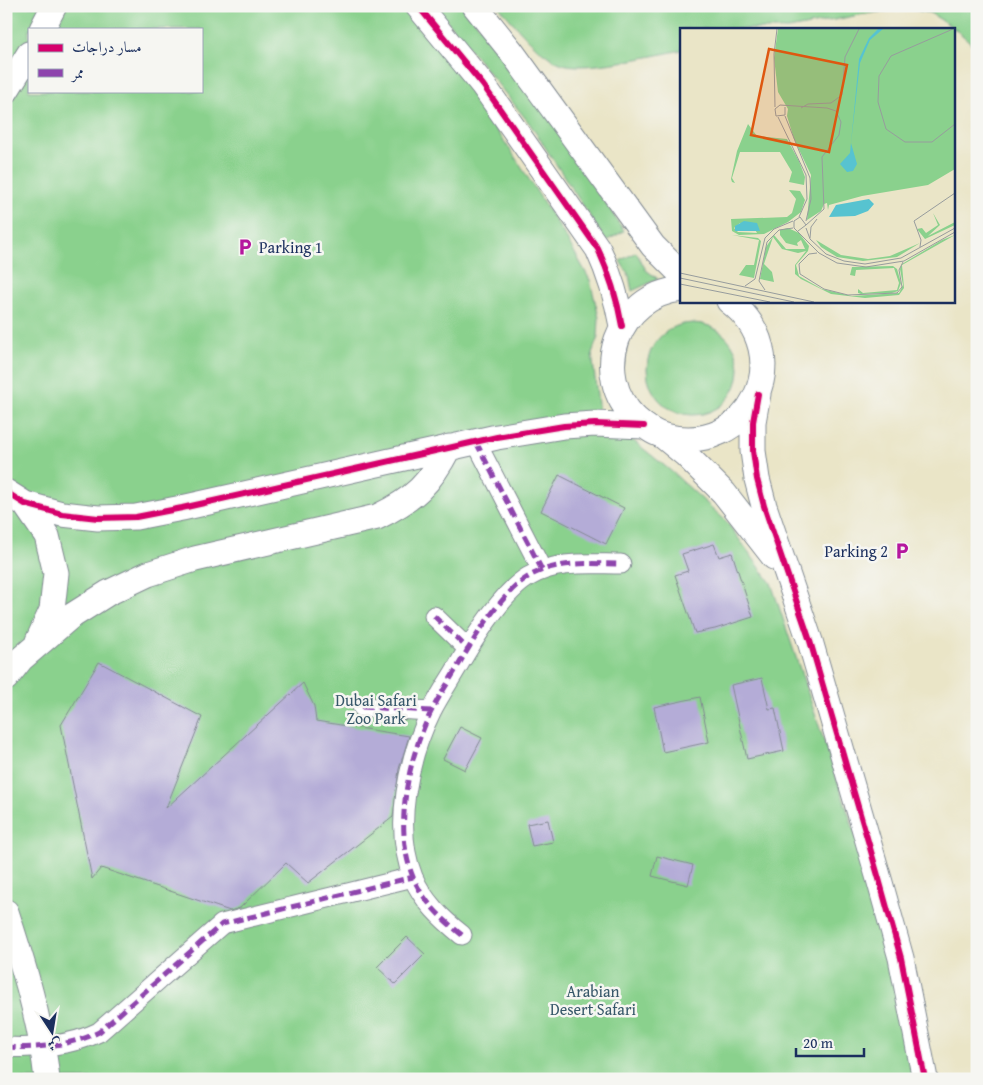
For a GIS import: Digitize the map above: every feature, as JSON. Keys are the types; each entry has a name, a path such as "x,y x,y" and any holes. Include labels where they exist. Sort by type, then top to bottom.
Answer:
{"street":[{"path":"43,28 54,6"},
{"path":"418,6 484,85 598,249 610,274 618,300 622,326"},
{"path":"475,6 511,51 652,246 680,273"},
{"path":"6,90 28,56"},
{"path":"680,289 657,295 637,308 622,326 613,347 612,369 616,391 628,410 685,454 724,493 787,574"},
{"path":"730,302 742,311 755,329 762,350 763,373 753,422 757,479 810,641 879,879 901,958 925,1079"},
{"path":"16,498 62,514 98,518 136,517 449,447 564,426 595,424 653,431 686,439 708,437 728,428 745,413 758,394"},
{"path":"476,442 542,570"},
{"path":"6,678 21,659 70,617 108,593 148,574 195,558 377,517 400,506 420,490 437,470 449,447"},
{"path":"16,498 47,536 56,573 52,610 36,645"},
{"path":"462,935 447,924 431,906 413,877 404,840 406,796 415,752 431,710 468,649 509,593 528,577 558,565 621,564"},
{"path":"434,616 468,649"},
{"path":"362,707 431,710"},
{"path":"6,1047 43,1046 87,1038 98,1032 222,924 413,877"},
{"path":"6,912 29,988 43,1046 47,1079"}],"green space":[{"name":"Dubai Safari Zoo Park","path":"6,6 399,6 448,61 511,151 568,241 590,280 599,318 598,337 592,353 599,413 671,471 726,521 771,583 904,979 917,1079 6,1079"},
{"path":"435,6 462,6 485,32 567,144 624,231 606,241 530,124"},
{"path":"498,6 977,6 977,51 956,28 930,13 906,8 794,28 680,28 680,50 601,65 570,66 560,63 542,52"},
{"path":"636,252 646,270 658,279 632,291 629,275 620,261"},
{"path":"693,323 711,326 726,336 736,351 739,369 736,387 726,402 711,412 693,415 675,412 660,402 650,387 647,369 650,351 660,336 675,326"}],"building":[{"path":"559,475 624,508 606,544 541,511"},
{"path":"714,544 719,557 732,553 753,617 695,633 675,575 688,571 682,554"},
{"path":"99,662 202,717 166,808 303,683 314,706 316,721 409,736 399,769 393,817 308,883 286,863 240,908 230,911 101,868 92,879 61,725"},
{"path":"762,678 769,709 775,708 784,751 747,759 731,685"},
{"path":"700,697 709,742 663,752 654,707"},
{"path":"460,727 482,738 465,770 443,759"},
{"path":"548,820 553,842 532,846 527,824"},
{"path":"657,856 693,865 688,885 652,876"},
{"path":"407,937 425,954 395,984 377,967"}],"marked path":[{"path":"476,442 542,570"},
{"path":"462,935 440,916 422,894 413,877 407,858 404,837 406,793 410,772 423,730 438,699 475,638 491,614 519,584 539,572 561,565 621,564"},
{"path":"434,616 468,649"},
{"path":"362,707 431,711"},
{"path":"6,1047 54,1045 78,1040 99,1032 222,924 413,877"}],"cycle path":[{"path":"418,6 483,85 598,249 613,287 622,326"},
{"path":"758,394 753,422 753,451 757,479 764,506 810,641 879,879 901,958 925,1079"},
{"path":"6,492 25,504 62,514 98,518 136,517 497,437 564,426 595,424 644,426"}],"place":[{"name":"Parking 1","path":"245,247"},
{"name":"Parking 2","path":"902,551"}],"park label":[{"name":"Arabian Desert Safari","path":"593,1000"}]}
